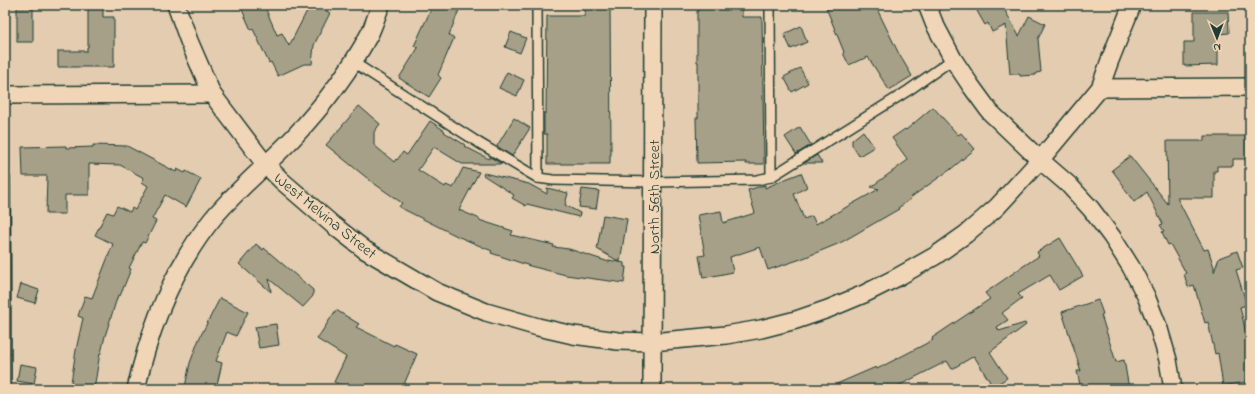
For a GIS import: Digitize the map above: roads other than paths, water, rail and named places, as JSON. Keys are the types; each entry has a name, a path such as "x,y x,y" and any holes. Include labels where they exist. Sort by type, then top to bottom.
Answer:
{"street":[{"name":"West Melvina Street","path":"176,5 189,41 212,94 265,164 282,181 333,225 365,250 437,292 486,312 538,327 573,335 618,341 652,342 726,335 761,329 828,309 864,294 896,278 935,256 966,234 997,207 1040,160 1100,88"},
{"path":"136,389 149,338 156,318 171,284 191,248 214,218 265,164 293,138 326,99 353,62 371,32 381,5"},
{"name":"North 56th Street","path":"652,389 653,5"},
{"path":"927,5 934,23 953,59 990,112 1040,160 1069,185 1091,208 1112,237 1131,267 1146,296 1159,329 1168,360 1173,389"},
{"path":"1132,5 1100,88 1250,87"},
{"path":"5,95 212,94"}],"lane":[{"path":"537,5 538,178"},
{"path":"770,5 770,177"},
{"path":"353,62 479,143 538,178 553,180 653,182 757,180 770,177 909,90 953,59"},
{"path":"5,178 6,389"}]}
